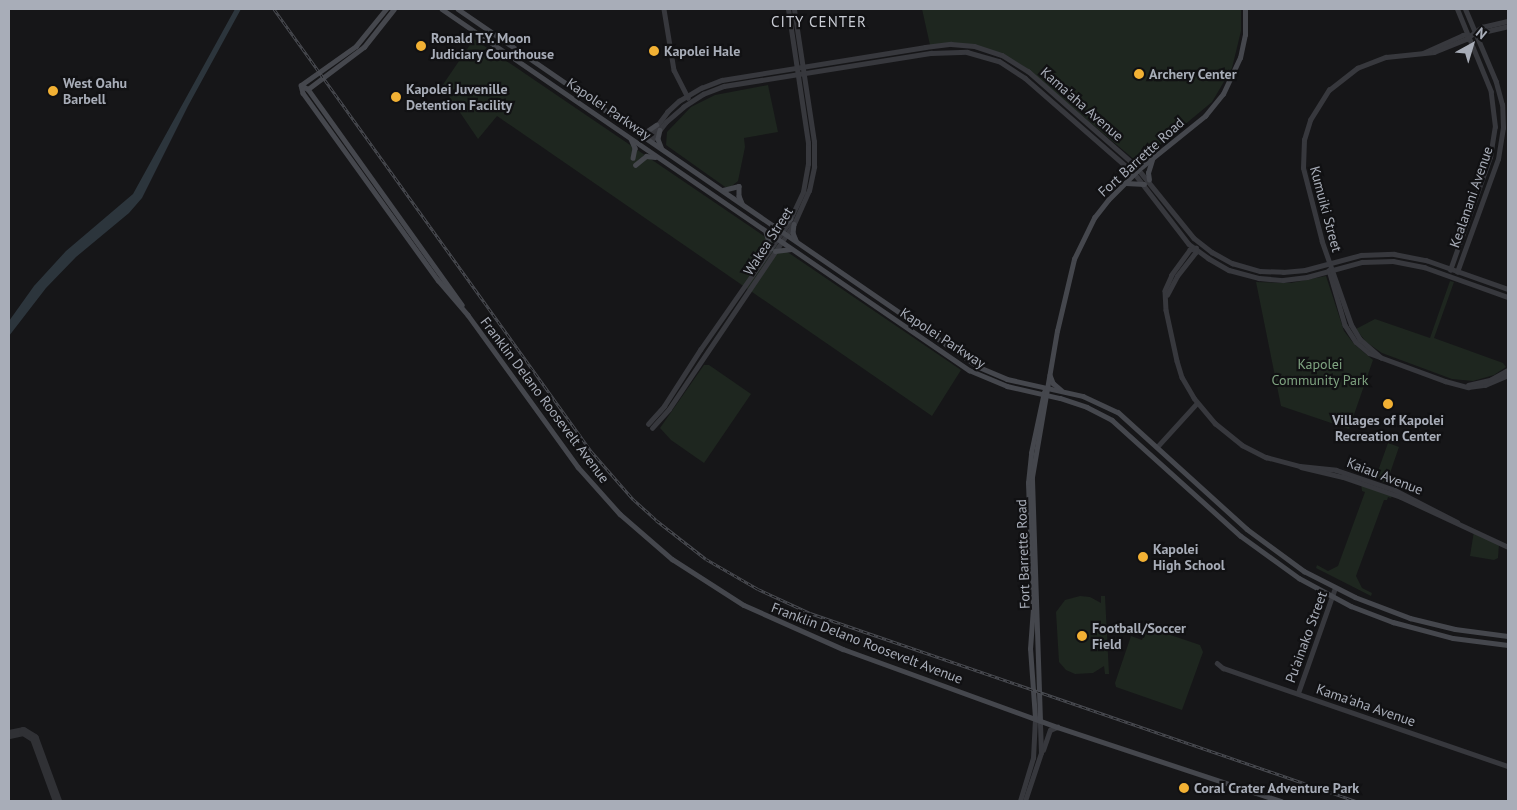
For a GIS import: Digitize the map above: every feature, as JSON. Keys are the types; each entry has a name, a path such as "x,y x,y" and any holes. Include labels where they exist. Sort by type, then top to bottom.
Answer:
{"main road":[{"path":"301,85 356,46 371,30 386,9"},
{"path":"308,89 359,52 376,34 394,9"},
{"name":"Kapolei Parkway","path":"442,9 968,370 1001,384 1060,398 1107,416 1252,545 1293,575 1332,596 1378,617 1423,631 1469,641 1508,645"},
{"name":"Kapolei Parkway","path":"458,9 979,367 1007,380 1090,398 1111,408 1258,538 1292,563 1336,588 1381,608 1455,629 1508,636"},
{"name":"Fort Barrette Road","path":"1040,721 1032,489 1035,454 1046,388 1074,259 1094,218 1125,183 1205,116 1223,94 1240,58 1245,35 1245,9"},
{"path":"371,30 376,34"},
{"path":"523,64 528,57"},
{"name":"Franklin Delano Roosevelt Avenue","path":"301,85 308,89 557,439 594,487 632,525 679,564 731,598 800,632 1057,727 1281,801"},
{"name":"Franklin Delano Roosevelt Avenue","path":"301,85 303,93 438,280 468,315"},
{"path":"635,131 647,131 656,125"},
{"path":"660,130 658,139 661,148"},
{"path":"630,138 635,148 633,158"},
{"path":"644,147 649,140"},
{"path":"635,165 646,156 658,157"},
{"path":"1149,180 1148,171 1152,159"},
{"path":"1125,183 1144,184"},
{"path":"722,190 739,186 739,196 743,205"},
{"path":"727,204 732,197"},
{"path":"772,224 781,224 790,219"},
{"path":"794,224 793,233 797,241"},
{"path":"766,231 773,250 793,250"},
{"path":"1049,373 1053,383 1065,392"},
{"name":"Fort Barrette Road","path":"1035,718 1030,654 1033,603 1028,483 1031,453 1045,394"},
{"path":"1042,416 1049,401 1060,398"},
{"path":"1151,454 1157,447"},
{"path":"1026,715 1034,706"}],"street":[{"path":"664,9 674,70 690,101"},
{"name":"Wakea Street","path":"785,233 803,192 809,158 788,9"},
{"name":"Wakea Street","path":"652,428 670,409 749,290 779,240 794,224 807,197 814,167 814,142 794,9"},
{"name":"Kealanani Avenue","path":"1448,276 1490,157 1495,135 1495,113 1491,92 1457,9"},
{"name":"Kealanani Avenue","path":"1455,278 1498,159 1503,128 1498,90 1465,9"},
{"path":"1475,32 1488,25 1508,21"},
{"path":"1475,32 1508,26"},
{"name":"Kumuiki Street","path":"1329,263 1304,175 1303,147 1310,120 1329,90 1351,72 1386,57 1442,49 1466,40 1469,35 1475,32"},
{"name":"Kama'aha Avenue","path":"649,140 656,125 673,106 687,95 722,80 944,45 966,45 989,50 1009,59 1028,71 1149,180 1184,228 1200,243 1232,263 1260,271 1290,272 1361,255 1388,254 1418,258 1508,289"},
{"name":"Kama'aha Avenue","path":"649,140 690,101 724,86 943,52 967,52 988,57 1005,64 1025,78 1135,174 1178,232 1195,249 1222,266 1259,278 1291,279 1362,262 1392,261 1416,265 1508,297"},
{"path":"802,56 815,65"},
{"path":"786,69 795,57"},
{"path":"806,84 814,71"},
{"path":"786,76 794,79 800,87"},
{"name":"Kaiau Avenue","path":"1200,243 1166,295 1166,310 1177,361 1186,384 1197,403 1220,429 1242,445 1274,460 1343,477 1397,496 1508,547"},
{"name":"Wakea Street","path":"648,424 663,408 744,286 773,250"},
{"path":"1329,263 1342,316 1350,334 1365,350 1381,358 1462,385 1474,387 1485,385 1508,375"},
{"path":"1462,385 1490,380 1508,370"},
{"path":"1157,447 1197,403"},
{"name":"Pu'ainako Street","path":"1298,693 1336,588"},
{"name":"Kama'aha Avenue","path":"1217,663 1223,668 1508,766"},
{"path":"1020,801 1033,758 1035,718"},
{"path":"1039,760 1042,745 1040,721"},
{"path":"1025,801 1049,732 1057,727"}],"green space":[{"name":"Archery Center","path":"922,9 1241,9 1241,31 1232,68 1212,102 1142,160 1136,161 1022,65 981,47 930,45"},
{"path":"474,39 961,370 932,416 497,116 478,139 442,86"},
{"path":"768,85 778,132 744,138 745,147 738,181 728,189 666,145 667,132 691,107 715,95"},
{"name":"Kapolei Community Park","path":"1326,276 1344,331 1354,344 1373,360 1349,429 1281,406 1256,282 1291,283"},
{"path":"1450,281 1454,282 1434,338 1503,363 1506,367 1494,375 1473,381 1452,379 1382,353 1366,342 1356,329 1375,319 1430,338"},
{"path":"704,365 709,365 751,394 704,463 671,440 660,428"},
{"path":"1388,443 1399,447 1389,476 1394,478 1392,485 1365,475 1366,472 1371,474 1373,470 1378,471"},
{"path":"1361,483 1393,494 1391,498 1388,497 1387,500 1384,500 1356,576 1362,588 1372,593 1371,596 1316,568 1317,565 1328,571 1338,566 1365,492 1362,491"},
{"path":"1474,531 1499,544 1498,558 1494,560 1470,556"},
{"path":"1080,596 1090,597 1101,603 1101,596 1105,596 1109,674 1105,674 1104,666 1093,673 1075,674 1066,670 1059,662 1056,612 1065,600"},
{"path":"1147,627 1200,645 1203,652 1182,710 1116,687 1115,683 1131,636 1142,640"}],"shaded area":[{"path":"235,9 241,9 188,106 142,198 129,213 76,257 46,288 9,336 9,321 34,286 66,251 133,194"}],"taxiway":[{"path":"9,734 23,731 34,738 57,801"}],"railway":[{"path":"274,9 591,451 633,499 656,520 706,559 758,589 810,613 1356,801"}],"place":[{"name":"Ronald T.Y. Moon Judiciary Courthouse","path":"421,46"},
{"name":"Kapolei Hale","path":"654,51"},
{"name":"Archery Center","path":"1139,74"},
{"name":"West Oahu Barbell","path":"53,91"},
{"name":"Kapolei Juvenille Detention Facility","path":"396,97"},
{"name":"Villages of Kapolei Recreation Center","path":"1388,404"},
{"name":"Kapolei High School","path":"1143,557"},
{"name":"Football/Soccer Field","path":"1082,636"},
{"name":"Coral Crater Adventure Park","path":"1184,788"}],"district":[{"name":"CITY CENTER","path":"819,22"}]}
